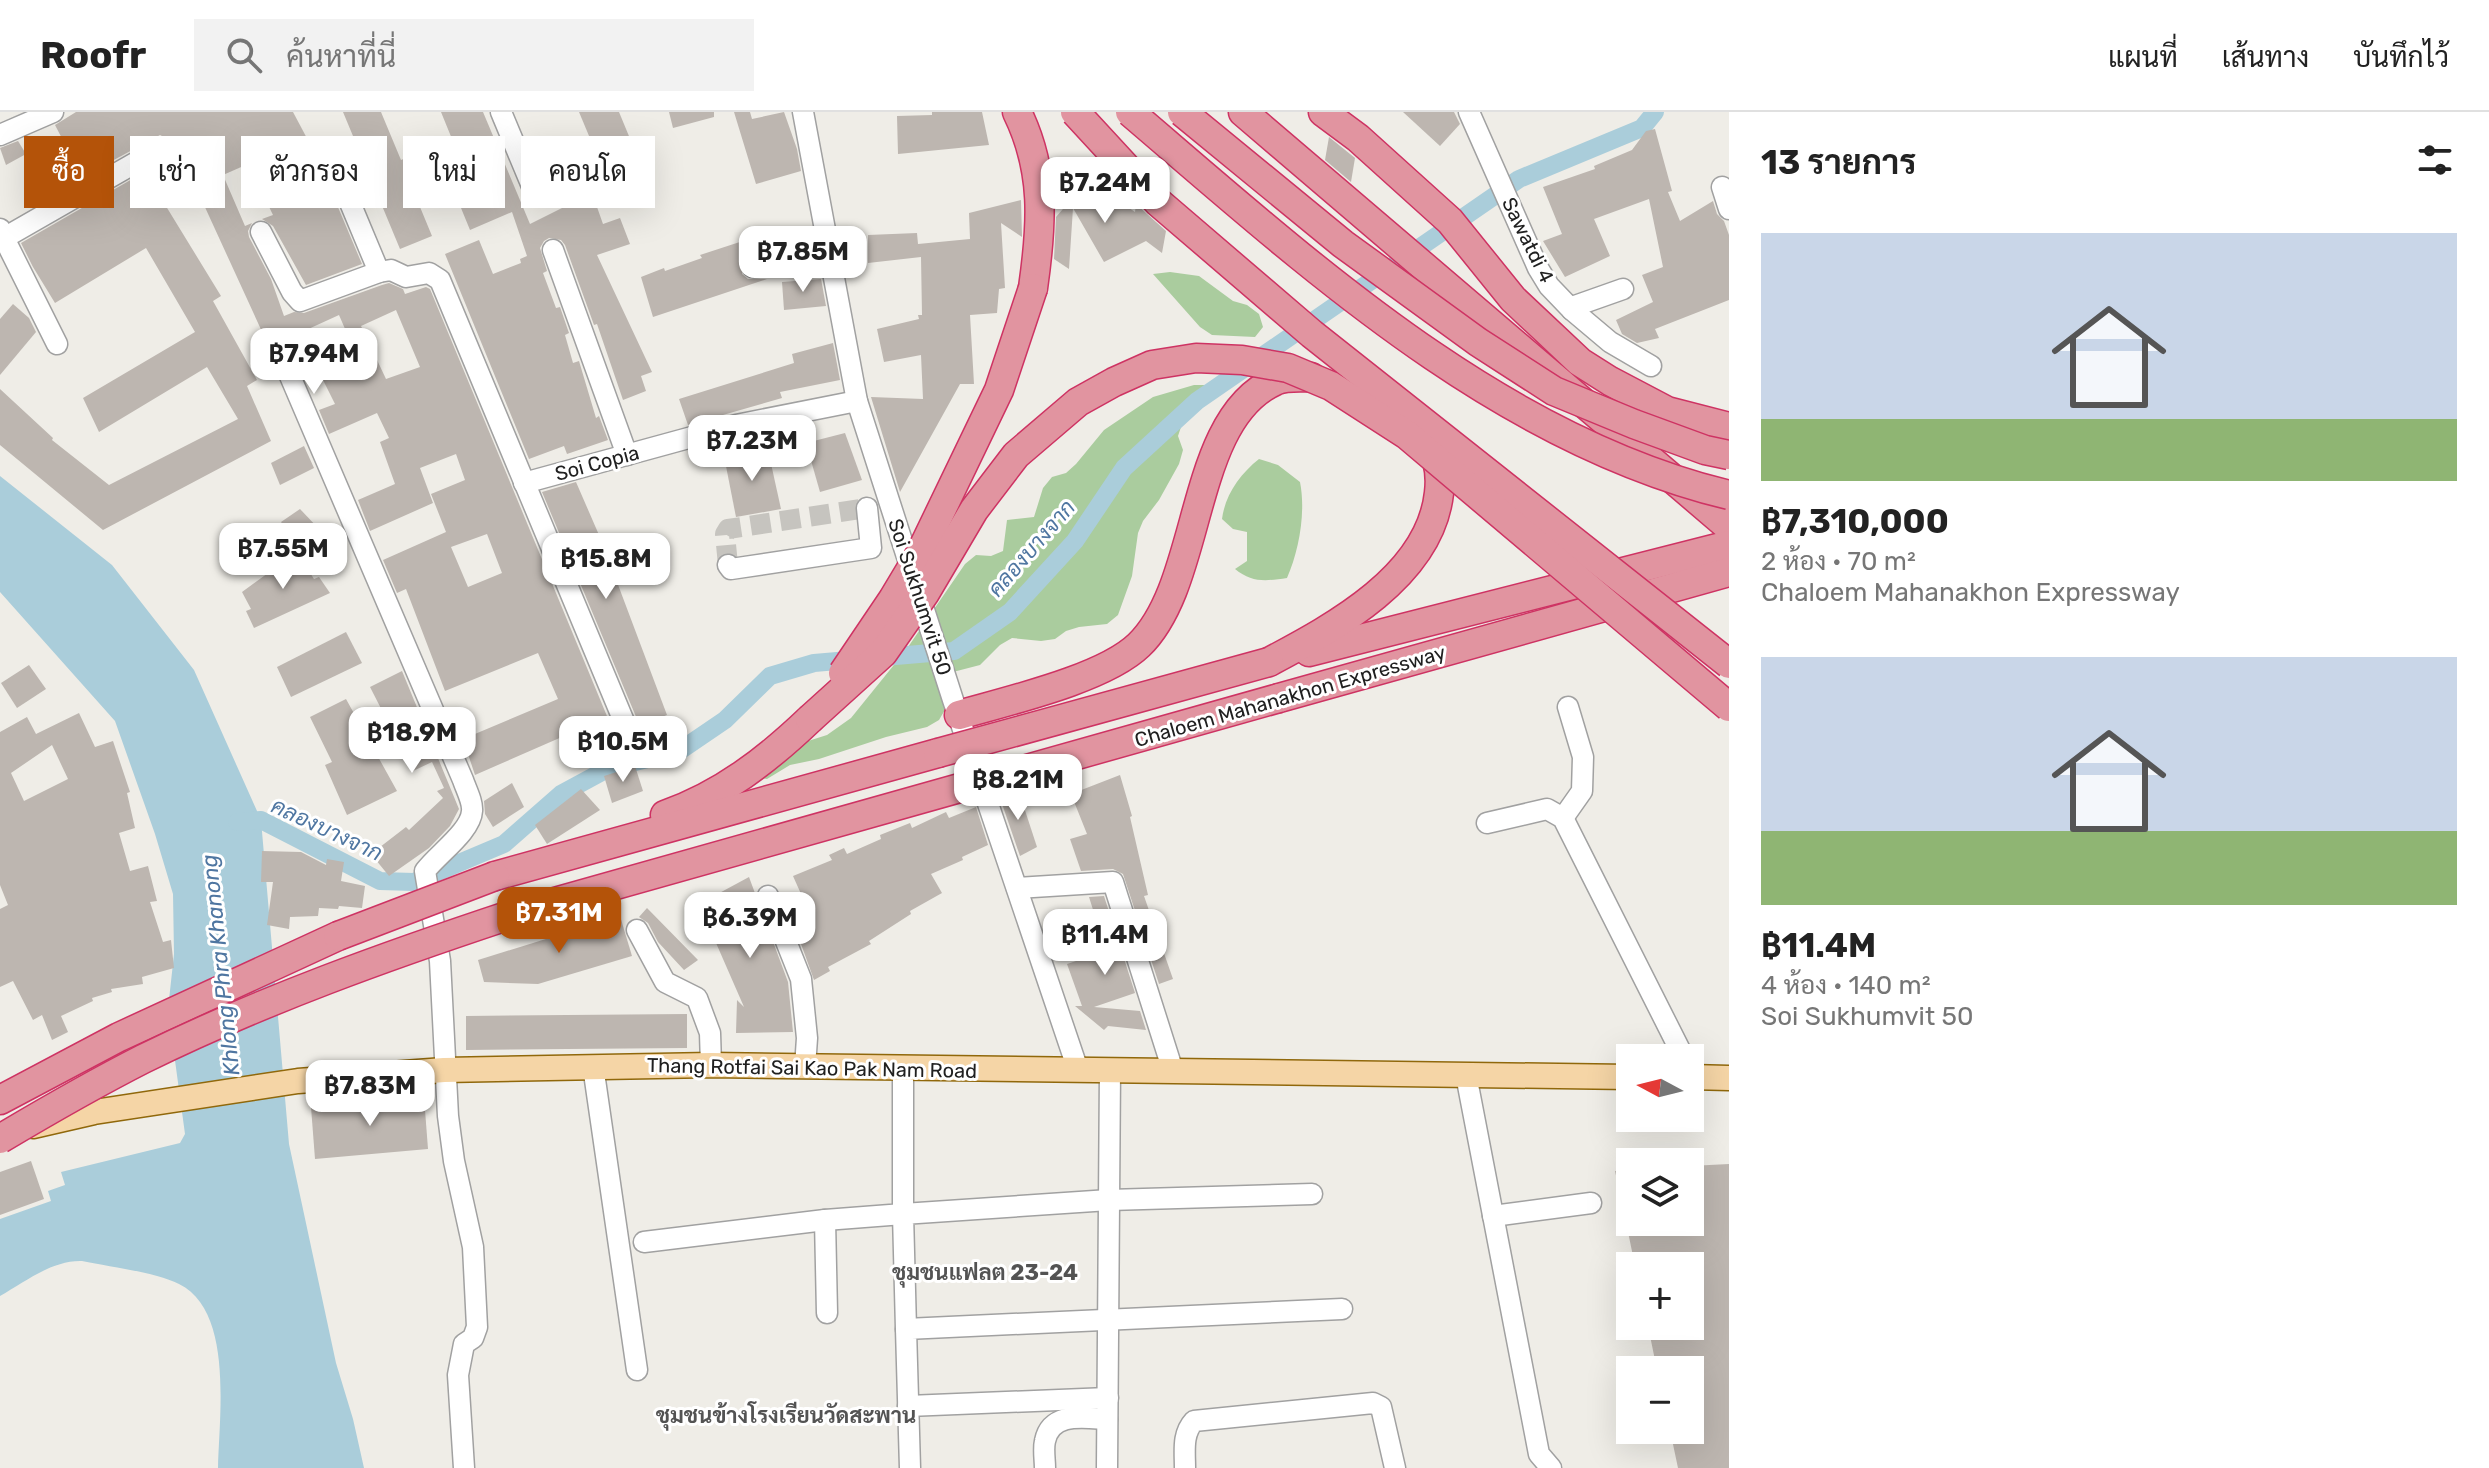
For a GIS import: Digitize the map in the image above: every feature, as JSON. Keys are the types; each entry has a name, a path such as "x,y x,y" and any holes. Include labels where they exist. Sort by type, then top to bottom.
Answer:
{"highway":[{"path":"810,719 863,645 920,554 999,390 1033,288 1041,237 1041,195 1030,137 1017,112"},
{"path":"1075,112 1158,202 1312,334 1729,664"},
{"path":"1130,112 1338,287 1517,410 1608,454 1689,486 1729,495"},
{"path":"1182,112 1343,244 1478,342 1554,391 1705,450 1729,455"},
{"path":"1243,112 1729,527"},
{"path":"1323,112 1358,138 1450,221 1513,299 1580,362 1667,411 1729,427"},
{"path":"495,876 681,809 745,774 773,754 890,643 925,593 974,510 1016,455 1078,402 1114,382 1152,365 1196,358 1242,360 1288,368 1331,386 1407,435 1729,707"},
{"path":"959,715 1052,687 1121,660 1141,644 1168,599 1218,450 1233,416 1252,394 1278,379 1314,377 1357,388 1416,424 1433,449 1441,476 1438,502 1429,530 1380,591 1345,619 1269,662"},
{"name":"Chaloem Mahanakhon Expressway","path":"0,1100 119,1037 292,956 398,911 495,876 1269,662 1729,545"},
{"name":"Chaloem Mahanakhon Expressway","path":"0,1137 144,1059 267,1004 400,951 516,913 1729,572"}],"main road":[{"name":"Thang Rotfai Sai Kao Pak Nam Road","path":"0,1137 43,1123 148,1103 298,1081 444,1070 711,1065 1616,1077"},
{"path":"1704,1074 1729,1078"}],"street":[{"path":"0,135 53,112"},
{"path":"501,112 521,160"},
{"name":"Soi Sukhumvit 50","path":"803,112 857,401 1078,1070"},
{"name":"Sawatdi 4","path":"1469,112 1549,286 1610,342 1651,366"},
{"path":"57,344 1,236 130,165"},
{"path":"1722,187 1729,209"},
{"path":"352,208 379,272"},
{"path":"261,232 292,292 300,301 391,270 406,277 426,272 440,280 630,736"},
{"path":"553,250 627,455"},
{"path":"753,267 831,262"},
{"path":"1572,310 1572,307 1623,289"},
{"path":"287,369 463,780 472,811 465,829 425,871 440,961 444,1070 454,1161 473,1247 477,1327 473,1338 464,1344 458,1375 464,1468"},
{"name":"Soi Copia","path":"524,483 736,425 857,401"},
{"path":"728,565 731,569 871,548 864,508 890,504"},
{"path":"1563,818 1582,791 1583,757 1568,707"},
{"path":"1487,823 1547,809 1563,818 1676,1044"},
{"path":"1017,888 1113,882 1173,1071"},
{"path":"768,896 801,979 807,1038 805,1067"},
{"path":"637,930 665,982 697,998 710,1033 711,1065"},
{"path":"593,1066 637,1370"},
{"path":"903,1069 903,1214 910,1468"},
{"path":"1107,1468 1110,1070"},
{"path":"1466,1075 1539,1454 1551,1468"},
{"path":"644,1242 825,1220 903,1214 1109,1200 1312,1194"},
{"path":"1493,1216 1591,1203"},
{"path":"825,1220 827,1313"},
{"path":"906,1329 1342,1309"},
{"path":"1185,1468 1185,1439 1188,1427 1194,1421 1373,1403 1381,1407 1395,1468"},
{"path":"908,1406 1108,1408"},
{"path":"1045,1468 1045,1440 1052,1427 1065,1417 1108,1408"}],"green space":[{"path":"1170,272 1199,276 1233,301 1247,305 1259,314 1263,327 1255,337 1212,335 1200,327 1153,274"},
{"path":"1194,385 1208,385 1182,424 1178,436 1183,450 1179,464 1138,533 1132,576 1118,615 1107,624 1079,627 1055,639 1012,638 980,665 953,672 946,708 939,720 927,727 790,765 767,779 752,777 786,748 827,735 851,718 906,650 965,564 976,555 991,556 1003,551 1007,520 1034,517 1043,488 1052,477 1066,473 1076,464 1104,430 1153,397"},
{"path":"1259,459 1278,465 1300,482 1300,531 1287,578 1260,580 1247,577 1235,569 1247,561 1247,532 1233,529 1222,519 1234,486"}],"water":[{"name":"Khlong Phra Khanong","path":"0,476 112,565 194,670 261,820 289,1144 336,1363 364,1468 218,1468 221,1394 216,1340 197,1298 179,1284 158,1276 82,1261 60,1264 0,1296 0,1219 51,1201 48,1191 65,1185 61,1172 180,1143 185,1134 168,1009 174,954 173,894 115,721 0,592"}],"building":[{"path":"76,112 293,112 306,136 241,136 241,167 225,174 225,136 130,136 130,151 114,160 114,136 61,136 55,125"},
{"path":"343,112 381,112 403,159 403,208 420,208 432,236 400,249 383,208 387,208 387,136 353,136"},
{"path":"441,112 483,112 493,136 451,136"},
{"path":"579,112 619,112 629,136 589,136"},
{"path":"669,112 714,112 714,117 673,128"},
{"path":"734,112 750,112 752,119 784,112 801,171 756,184"},
{"path":"932,112 982,112 989,145 898,154 897,116 932,115"},
{"path":"1403,112 1454,112 1460,124 1440,146"},
{"path":"1655,129 1672,191 1668,192 1680,221 1713,201 1717,214 1724,221 1729,235 1729,300 1655,329 1659,338 1637,343 1622,334 1616,320 1653,302 1642,275 1663,267 1649,199 1594,219 1610,256 1565,277 1543,241 1562,234 1543,187 1595,169 1594,166 1632,150 1646,131"},
{"path":"1329,137 1355,158 1351,182 1325,160"},
{"path":"18,141 24,155 6,165 0,148"},
{"path":"505,164 530,224 562,208 597,208 603,224 620,218 630,244 597,255 652,372 641,376 646,391 623,400 565,245 561,240 549,238 540,248 547,271 543,273 569,333 565,335 573,363 579,361 596,418 599,416 608,440 567,454 564,446 529,459 445,254 479,240 493,274 521,263 520,259 527,256 512,212 470,230 461,208 505,208"},
{"path":"130,180 130,208 167,208 221,296 213,301 257,380 247,386 271,441 103,530 0,445 0,389 52,440 109,485 238,419 207,367 99,432 83,398 195,332 146,248 55,303 33,267 21,243 82,208 114,208 114,189"},
{"path":"225,180 245,226 252,223 249,237 271,279 284,316 294,312 304,313 389,283 403,289 405,294 426,287 430,289 614,733 577,749 571,733 475,775 463,739 558,699 538,653 445,691 406,589 397,593 383,560 446,532 431,494 465,480 456,454 420,468 433,503 370,531 358,500 395,484 380,442 389,438 377,413 329,434 319,410 335,404 314,362 352,345 339,315 269,347 205,208 225,208","holes":["396,310 420,367 386,379 361,326","487,534 502,573 468,587 451,547"]},
{"path":"1088,180 1135,212 1136,204 1166,231 1162,253 1146,241 1104,262 1073,208 1069,269 1054,259 1056,217"},
{"path":"1021,200 1022,237 1001,223 1005,288 999,289 997,313 970,315 974,384 960,384 900,492 871,397 923,399 921,355 884,362 877,329 919,319 918,315 922,315 921,257 868,263 868,235 917,233 918,244 970,239 969,213"},
{"path":"270,208 338,208 362,264 306,285 273,226 262,219 273,215"},
{"path":"749,239 756,254 746,256 742,261 742,274 748,279 767,279 653,317 641,277"},
{"path":"821,279 826,306 784,310 782,282"},
{"path":"13,304 29,318 36,332 0,375 0,319"},
{"path":"833,343 840,380 780,392 782,398 688,425 679,399 794,363 792,354"},
{"path":"845,433 862,480 820,492 806,443"},
{"path":"304,446 314,468 280,485 271,463"},
{"path":"768,450 781,509 736,517 724,456"},
{"path":"576,482 619,581 667,715 649,722 654,735 642,740 642,731 542,492"},
{"path":"300,509 319,529 296,544 281,522"},
{"path":"297,552 314,579 319,577 330,593 254,628 246,611 251,609 242,592"},
{"path":"346,632 362,663 291,697 277,667"},
{"path":"29,665 46,689 17,708 1,683"},
{"path":"402,671 459,809 450,826 429,848 389,876 371,854 406,827 409,830 443,798 437,791 444,788 432,762 413,771 370,687"},
{"path":"346,699 397,791 347,815 325,765 332,762 310,717"},
{"path":"79,713 95,747 113,741 130,792 127,793 135,828 119,833 130,871 148,866 157,901 150,902 163,942 171,940 174,968 142,977 143,984 111,989 112,992 92,998 93,1001 61,1016 68,1032 52,1040 42,1015 33,1020 13,981 0,987 0,909 8,905 0,885 0,732 27,717 36,734","holes":["52,745 68,779 24,801 11,773"]},
{"path":"635,766 643,791 612,803 604,776"},
{"path":"1120,775 1148,895 1144,896 1173,979 1159,984 1123,874 1113,869 1081,871 1070,839 1087,834 1071,794"},
{"path":"512,783 524,807 493,827 485,814 484,801"},
{"path":"581,789 600,810 547,844 535,825"},
{"path":"1018,789 1037,847 1020,856 999,795"},
{"path":"976,807 989,848 988,845 931,874 942,893 910,911 911,914 869,941 871,944 828,967 830,971 814,980 796,930 813,921 793,876 832,860 829,855 844,848 847,854 881,839 880,835 910,823 912,828 946,812 949,818"},
{"path":"262,851 301,852 326,865 327,859 344,862 341,881 365,886 362,908 319,908 318,916 290,917 289,929 267,925 273,882 261,882"},
{"path":"749,877 788,982 793,1032 736,1033 737,1000 744,1007 699,904"},
{"path":"1104,896 1135,993 1094,1007 1140,1011 1146,1030 1108,1026 1104,1030 1075,1006 1082,1006 1067,964 1106,951 1089,897"},
{"path":"647,908 698,960 684,970 658,942 648,923 639,917"},
{"path":"620,916 632,956 538,984 484,982 478,960"},
{"path":"687,1014 687,1048 466,1050 466,1016"},
{"path":"424,1097 428,1149 315,1159 311,1107"},
{"path":"31,1161 44,1199 0,1215 0,1172"},
{"path":"1729,1164 1729,1468 1678,1468 1673,1444 1704,1444 1704,1356 1654,1356 1651,1340 1704,1340 1704,1252 1632,1252 1629,1236 1704,1236 1704,1165"}],"waterway":[{"name":"คลองบางจาก","path":"237,822 261,820 380,881 414,882 504,844 561,794 609,768 678,752 725,720 770,676 814,663 954,651 1010,612 1075,541 1124,468 1197,401 1519,179 1642,128 1655,112"}],"tunnel":[{"path":"728,565 725,534 728,529 861,509"}],"district":[{"name":"ชุมชนแฟลต 23-24","path":"985,1272"},
{"name":"ชุมชนข้างโรงเรียนวัดสะพาน","path":"786,1415"}]}
